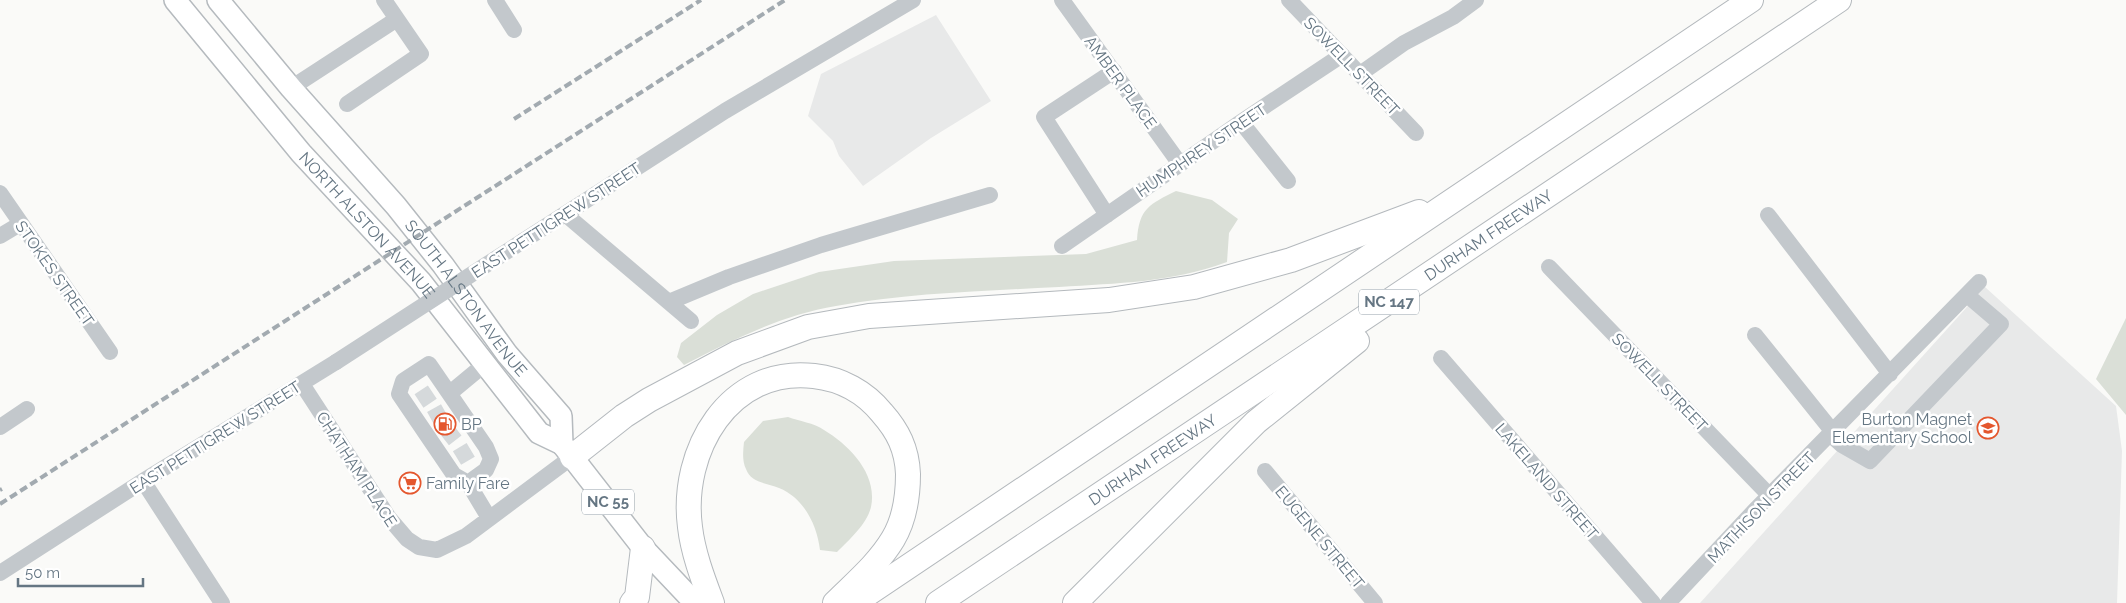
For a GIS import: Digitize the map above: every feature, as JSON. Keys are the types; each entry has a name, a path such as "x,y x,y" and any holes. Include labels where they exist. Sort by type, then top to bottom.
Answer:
{"highway":[{"name":"NC 147","path":"854,603 1367,260 1454,199 1750,0"},
{"name":"DURHAM FREEWAY","path":"938,603 1839,0"},
{"path":"567,450 649,400 737,353 808,327 869,316 1110,300 1194,287 1291,260 1454,199"},
{"path":"1075,603 1256,422 1372,330 1414,284"},
{"path":"712,603 690,528 689,498 698,452 717,416 748,389 782,376 805,375 828,377 845,384 874,403 898,435 906,457 908,496 903,517 894,538 879,559 834,603"},
{"path":"632,603 637,597 643,548"}],"main road":[{"name":"NORTH ALSTON AVENUE","path":"175,0 301,154 421,282 539,433 567,450"},
{"name":"SOUTH ALSTON AVENUE","path":"218,0 291,88 396,206 444,265 507,354 561,416 567,450"},
{"name":"NC 55","path":"567,450 643,548 695,603"}],"street":[{"path":"347,104 421,54 384,0"},
{"path":"495,0 514,30"},
{"name":"EAST PETTIGREW STREET","path":"0,573 143,481 302,384 725,111 913,0"},
{"name":"AMBER PLACE","path":"1062,0 1180,164"},
{"name":"SOWELL STREET","path":"1289,0 1416,133"},
{"path":"1360,74 1404,43 1453,17 1476,0"},
{"path":"291,88 397,19"},
{"name":"HUMPHREY STREET","path":"1062,246 1240,122 1342,56"},
{"path":"1107,215 1044,117 1114,71"},
{"path":"1240,122 1288,181"},
{"name":"STOKES STREET","path":"0,193 110,352"},
{"path":"669,302 729,277 821,245 990,195"},
{"path":"565,214 691,321"},
{"path":"1768,215 1890,374"},
{"path":"0,236 20,224"},
{"name":"SOWELL STREET","path":"1549,267 1770,496"},
{"name":"MATHISON STREET","path":"1668,603 1979,282"},
{"path":"1755,335 1842,445 1870,461 2001,324 1967,295"},
{"name":"LAKELAND STREET","path":"1441,358 1653,603"},
{"path":"468,483 486,470 491,459 477,446 463,425 429,364 403,381 399,394 413,404 452,461 454,475 468,483 489,518 567,450"},
{"path":"446,397 485,364"},
{"name":"CHATHAM PLACE","path":"302,384 389,518 407,539 419,547 437,550 466,536 489,518"},
{"path":"0,426 27,409"},
{"name":"EUGENE STREET","path":"1265,471 1375,603"},
{"path":"143,481 222,603"}],"shaded area":[{"path":"936,15 991,101 931,138 863,186 839,156 833,141 808,116 821,74"},
{"path":"1176,191 1212,200 1238,219 1229,233 1227,262 1185,274 1144,281 919,295 836,306 777,322 720,346 684,365 677,357 681,343 717,315 753,294 819,272 894,261 1086,254 1137,240 1143,214 1153,204"},
{"name":"Burton Magnet Elementary School","path":"1985,287 2116,406 2122,451 2117,603 1700,603"},
{"path":"2126,318 2126,415 2096,379"},
{"path":"788,417 820,428 843,444 860,462 870,483 871,507 866,520 837,552 820,550 816,531 808,513 796,498 779,488 755,480 748,474 745,466 743,456 744,442 763,421"}],"tunnel":[{"path":"419,401 434,391"},
{"path":"431,419 447,410"},
{"path":"444,439 458,428"},
{"path":"457,458 472,449"}],"railway":[{"path":"514,119 701,0"},
{"path":"0,504 785,0"}],"place":[{"name":"BP","path":"445,424"},
{"name":"Burton Magnet Elementary School","path":"1988,428"},
{"name":"Family Fare","path":"410,483"}]}
